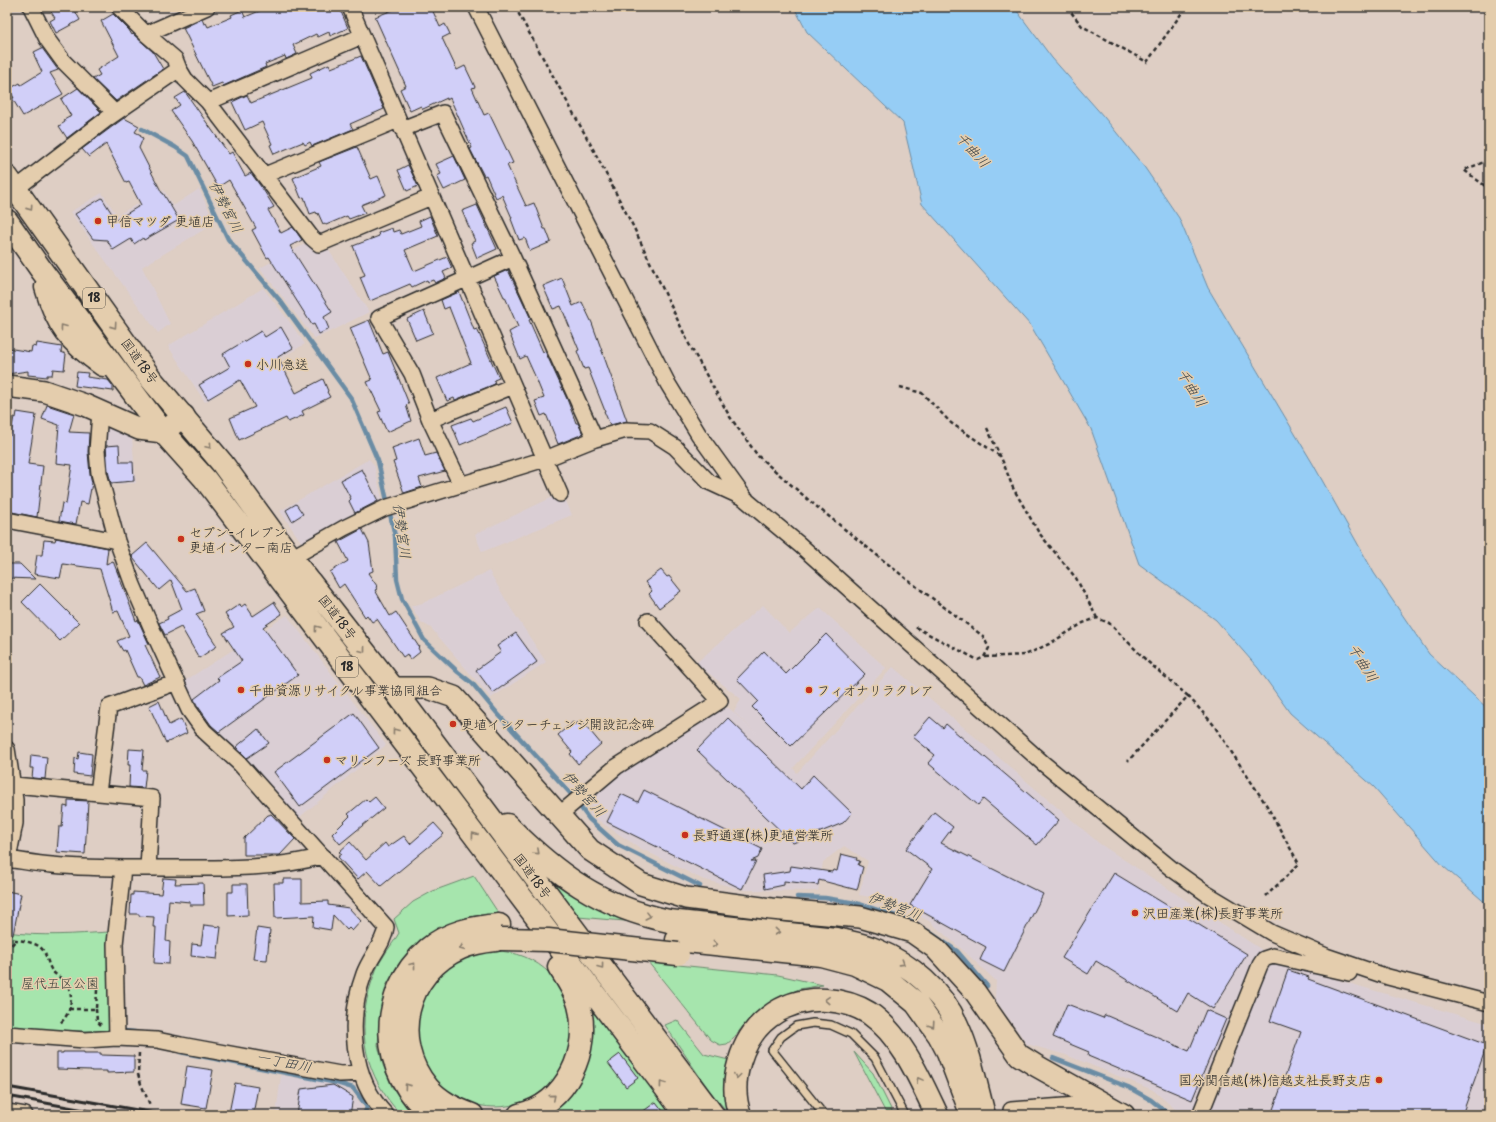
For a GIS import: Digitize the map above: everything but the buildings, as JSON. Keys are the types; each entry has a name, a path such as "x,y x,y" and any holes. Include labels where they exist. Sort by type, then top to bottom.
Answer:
{"highway":[{"name":"国道18号","path":"10,187 151,378 222,462 291,558 393,688 458,777 713,1115"},
{"name":"国道18号","path":"7,221 42,271 163,432 205,479 686,1115"},
{"path":"458,777 550,865 573,882 612,904 648,917 669,921 836,939 876,950 911,969 938,996 957,1024 984,1115"},
{"path":"492,860 569,983 579,1005 582,1020 582,1038 579,1056 570,1078 564,1087 554,1097 541,1106 519,1115"},
{"path":"433,1115 426,1110 403,1081 396,1064 391,1046 391,1011 396,993 404,977 415,962 429,948 444,938 480,927 499,932 548,940 803,952 827,956 855,964 888,980 916,1003 939,1035 948,1052 972,1115"},
{"path":"472,1115 456,1109 442,1100 429,1089 419,1076 412,1061 407,1044 406,1027 414,994 421,981 433,967 461,948 480,942 499,932"},
{"path":"677,947 822,969 839,973 872,987 901,1009 913,1022 924,1038 941,1075 955,1115"},
{"path":"740,1115 736,1092 736,1076 740,1059 747,1044 757,1029 769,1017 794,1004 816,999 834,1000 851,1004 868,1012 895,1036 937,1115"}],"street":[{"path":"31,7 47,39 63,61 115,113"},
{"path":"119,7 146,34 175,59 185,79 208,102 312,238 319,244 431,197"},
{"path":"146,34 207,7"},
{"path":"350,7 560,494"},
{"path":"476,7 668,384 699,435 746,500 800,546 1044,764 1172,869 1207,894 1272,933 1326,956 1378,973 1489,1003"},
{"path":"208,102 362,36"},
{"path":"10,187 179,69"},
{"path":"265,175 400,125 443,113 513,258 595,439"},
{"path":"461,485 430,420 412,374 379,318 513,258"},
{"path":"7,386 44,391 85,405 139,429 163,432 184,416"},
{"path":"430,420 513,386"},
{"path":"100,412 97,451 99,473 117,541 149,622 189,710 204,731 239,763 386,927 385,937 364,973 354,1020 354,1032 361,1073 380,1112"},
{"path":"291,558 344,528 389,507 545,458 595,439 626,430 650,431 675,447 709,482 746,500"},
{"path":"7,520 117,541"},
{"path":"564,810 616,767 720,701 648,621"},
{"path":"98,793 109,707 177,682"},
{"path":"393,688 428,688 454,697 564,810 590,850 641,884 686,898 771,909 860,917 912,932 935,948 975,992 1018,1055 1124,1115"},
{"path":"7,749 14,785 15,823 7,859 51,865 123,868 215,868 276,866 303,862 323,856"},
{"path":"14,785 152,798 148,868"},
{"path":"123,868 115,944 124,1038"},
{"path":"1200,1115 1260,965 1264,959 1274,956 1349,972 1367,974 1372,972 1378,973"},
{"path":"7,1034 85,1040 124,1038 157,1040 340,1074 361,1073"},
{"path":"1010,1110 1103,1103"},
{"path":"7,1112 25,1115"}],"lane":[{"path":"824,1115 772,1050 781,1037 796,1026 813,1023 831,1025 851,1034 875,1058 905,1115"}],"path":[{"path":"514,7 592,147 689,344 730,417 758,456 811,502 909,581 983,636 989,648 984,657"},
{"path":"1067,7 1082,26 1147,62 1186,7"},
{"path":"1489,160 1464,170 1489,189"},
{"path":"900,387 922,393 952,423 1001,456"},
{"path":"987,428 1001,456 1013,488 1039,533 1076,578 1097,618 1109,623 1148,662 1188,696 1213,724 1267,806 1299,864 1266,896"},
{"path":"915,627 978,660 984,657 1025,655 1049,644 1083,623 1097,618"},
{"path":"1128,761 1188,696"},
{"path":"7,939 34,944 44,951 50,968 67,985 70,997 69,1009 96,1009 97,990"},
{"path":"7,950 16,940"},
{"path":"124,1038 139,1052 138,1074 150,1105"}],"shaded area":[{"path":"199,189 215,223 142,267 170,324 158,333 70,212 102,193 117,215 164,190 173,206"},
{"path":"309,242 315,252 326,246 369,312 315,339 260,268"},
{"path":"263,288 305,344 205,402 168,346"},
{"path":"104,425 132,438 136,483 107,485 100,448"},
{"path":"369,459 374,465 383,503 304,546 280,511"},
{"path":"563,494 572,515 482,552 475,534 555,496"},
{"path":"489,571 510,607 546,662 491,698 431,628 421,622 411,606 423,603"},
{"path":"763,605 789,633 820,608 886,668 793,768 797,773 893,667 1100,844 1262,950 1194,1115 1182,1115 1153,1090 1066,1055 1027,1044 995,999 996,981 965,952 929,921 887,900 859,895 868,861 844,846 823,862 818,891 744,890 702,879 640,848 590,815 594,798 619,771 651,754 720,708 729,708 757,734 734,712 741,699 696,663"},
{"path":"287,615 386,745 295,821 207,726 193,705 183,682"},
{"name":"国分関信越(株)信越支社長野支店","path":"1271,963 1280,963 1489,1024 1489,1115 1205,1115 1264,970"},
{"path":"281,1075 335,1084 351,1090 362,1107 360,1115 276,1115"}],"green space":[{"path":"545,872 636,922 578,917"},
{"path":"474,876 501,917 487,914 469,917 437,929 412,948 397,966 386,986 380,1017 378,1045 383,1065 392,1087 406,1107 416,1115 401,1115 379,1085 367,1052 364,1035 364,1018 372,981 379,964 399,933 394,919 413,902 433,891"},
{"name":"屋代五区公園","path":"7,932 45,935 109,932 109,1029 106,1031 57,1031 7,1026"},
{"path":"495,951 525,957 538,964 550,974 560,986 567,999 573,1029 567,1059 560,1072 550,1084 538,1094 525,1101 495,1107 465,1101 452,1094 440,1084 430,1072 423,1059 417,1029 423,999 430,986 440,974 452,964 465,957"},
{"path":"648,962 778,975 823,985 799,989 772,1001 743,1026 733,1039 727,1044 720,1045 711,1040"},
{"path":"583,996 672,1115 538,1115 565,1093"},
{"path":"677,1020 704,1054 733,1061 730,1115 708,1089 665,1025"},
{"path":"854,1052 873,1073 894,1115 887,1115"}],"water":[{"name":"千曲川","path":"794,7 1014,7 1052,58 1104,117 1145,168 1179,218 1208,288 1313,464 1374,573 1429,654 1489,710 1489,906 1443,866 1374,787 1290,713 1258,668 1216,620 1139,564 1091,429 1031,326 922,204 903,123 807,32"}],"waterway":[{"name":"伊勢宮川","path":"142,129 188,156 228,239 282,303 351,398 378,461 395,536 397,579 402,599 424,640 472,683 497,713 570,793 589,819 618,845 700,886"},
{"name":"伊勢宮川","path":"797,897 825,898 856,903 914,922"},
{"name":"伊勢宮川","path":"928,931 957,951 987,986"},
{"name":"一丁田川","path":"125,1031 135,1032"},
{"name":"一丁田川","path":"180,1052 337,1083 353,1088 367,1107 364,1115"},
{"name":"伊勢宮川","path":"1053,1058 1128,1087 1151,1100 1170,1115"}],"railway":[{"path":"7,1087 166,1115"},
{"path":"7,1096 112,1115"}],"place":[{"name":"甲信マツダ 更埴店","path":"98,221"},
{"name":"小川急送","path":"248,364"},
{"name":"セブン-イレブン 更埴インター南店","path":"181,539"},
{"name":"千曲資源リサイクル事業協同組合","path":"241,690"},
{"name":"フィオナリラクレア","path":"809,690"},
{"name":"更埴インターチェンジ開設記念碑","path":"453,724"},
{"name":"マリンフーズ 長野事業所","path":"327,760"},
{"name":"長野通運(株)更埴営業所","path":"685,835"},
{"name":"沢田産業(株)長野事業所","path":"1135,913"},
{"name":"国分関信越(株)信越支社長野支店","path":"1379,1080"}]}
